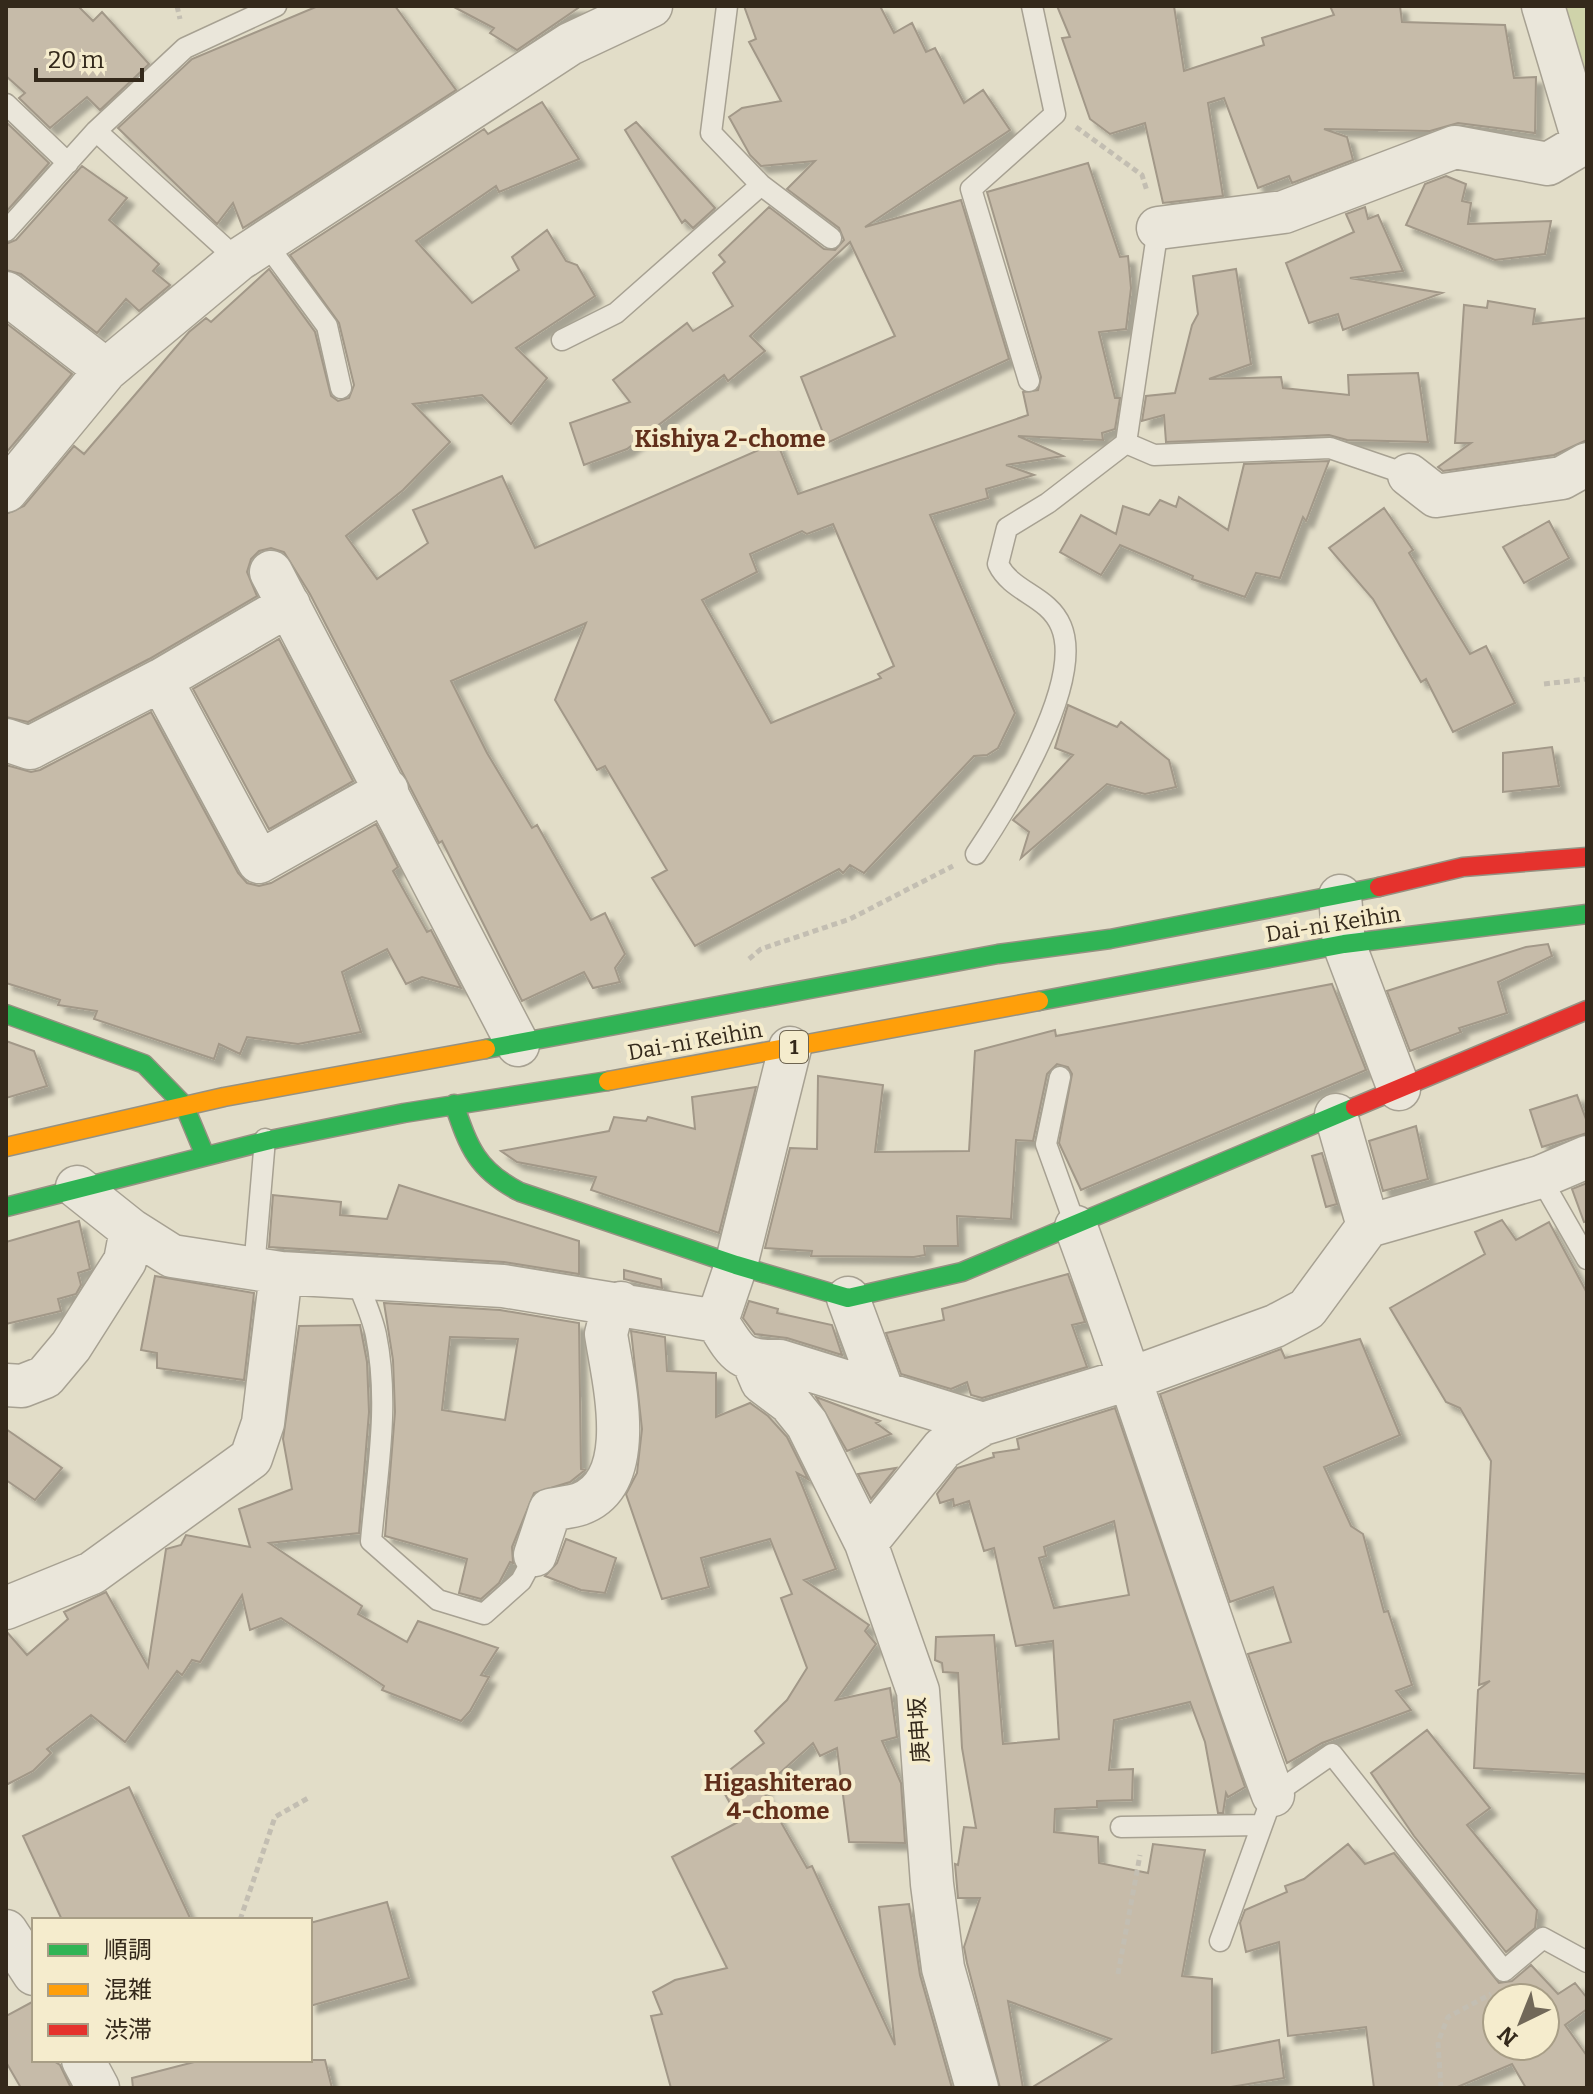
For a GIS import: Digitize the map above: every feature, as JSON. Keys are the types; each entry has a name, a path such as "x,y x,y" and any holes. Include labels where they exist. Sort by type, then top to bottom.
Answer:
{"main road":[{"name":"Dai-ni Keihin","path":"6,1147 184,1105 983,957 1110,939 1340,896 1463,867 1587,857"},
{"name":"Dai-ni Keihin","path":"6,1207 265,1139 454,1104 539,1094 1344,944 1587,914"},
{"path":"454,1104 472,1159 492,1179 520,1192 736,1265 848,1298 962,1272 1076,1227 1587,1010"},
{"path":"6,1014 144,1064 184,1105 204,1153"}],"street":[{"path":"6,491 106,370 251,251 570,44 651,6"},
{"path":"1158,228 1284,212 1455,147 1548,164 1585,142 1543,6"},
{"path":"6,293 106,370"},
{"path":"1409,475 1436,496 1562,478 1587,464"},
{"path":"6,740 30,748 161,680 280,589 518,1045"},
{"path":"161,680 259,862 387,790"},
{"path":"1340,896 1344,944 1399,1089"},
{"path":"77,1187 131,1230 172,1256 268,1271 503,1286 717,1321 736,1265 790,1048"},
{"path":"1336,1115 1368,1226"},
{"path":"866,1543 943,1448 983,1424 1132,1378 1275,1326 1307,1309 1368,1226 1540,1177 1587,1157"},
{"path":"1076,1227 1132,1378 1267,1810"},
{"path":"6,1385 22,1386 45,1377 71,1346 125,1261 131,1230"},
{"path":"6,1608 63,1588 92,1573 251,1458 263,1423 268,1271"},
{"path":"848,1298 883,1393"},
{"path":"535,1555 550,1510 582,1503 604,1485 620,1448 606,1334 610,1318 621,1303"},
{"name":"庚申坂","path":"717,1321 737,1353 753,1361 762,1382 790,1403 807,1424 866,1543 918,1691 932,1884 943,1968 977,2088"},
{"path":"753,1361 780,1361 983,1424"},
{"path":"6,1931 32,1971"},
{"path":"84,2062 98,2088"}],"lane":[{"path":"6,231 96,131 185,48 276,6"},
{"path":"727,6 711,133 761,185 831,238"},
{"path":"1029,381 971,189 1055,114 1032,6"},
{"path":"6,104 68,163"},
{"path":"96,131 251,251 327,326 341,388"},
{"path":"562,340 616,313 761,185"},
{"path":"976,854 1039,747 1063,674 1063,629 1051,607 1006,579 998,564 1007,528 1048,503 1126,443 1158,228"},
{"path":"1126,443 1154,455 1330,448 1409,475"},
{"path":"1060,1077 1046,1144 1076,1227"},
{"path":"265,1139 268,1271"},
{"path":"1540,1177 1587,1259"},
{"path":"355,1276 376,1333 382,1388 383,1432 371,1541 438,1600 484,1614 521,1581 535,1555"},
{"path":"1220,1941 1267,1810 1332,1754 1504,1971 1543,1938 1587,1962"},
{"path":"1121,1827 1267,1810"}],"path":[{"path":"1055,114 1142,175 1158,228"},
{"path":"1544,684 1587,679"},
{"path":"744,965 761,949 850,919 976,854"},
{"path":"241,1918 275,1817 310,1797"},
{"path":"1118,1974 1146,1826"},
{"path":"1441,2088 1438,2042 1448,2017 1481,1998"}],"green space":[{"path":"1556,6 1587,6 1587,98"}],"building":[{"path":"6,6 78,6 93,21 102,12 149,64 100,110 87,97 50,128 19,98 25,93 6,76"},
{"path":"318,6 395,6 456,90 243,228 233,203 217,224 118,128 192,59"},
{"path":"452,6 581,6 517,50 490,33 494,28"},
{"path":"744,6 880,6 894,33 912,23 926,52 935,48 964,103 983,90 1010,130 865,227 961,200 1009,359 827,443 801,377 895,336 850,242 750,336 765,351 728,381 724,375 627,449 584,465 570,423 630,402 613,380 687,323 693,331 733,306 713,273 725,262 719,255 769,207 824,249 835,250 844,240 839,228 787,189 815,161 761,166 750,155 729,117 742,108 781,101 749,42 756,39"},
{"path":"1057,6 1174,6 1184,71 1264,45 1262,38 1334,15 1330,6 1400,6 1402,22 1505,25 1514,78 1536,77 1535,133 1458,123 1430,131 1324,129 1347,137 1353,160 1292,183 1289,176 1258,188 1224,98 1208,103 1223,196 1163,203 1145,123 1110,134 1090,119 1062,38 1070,37"},
{"path":"542,102 579,159 499,192 496,186 416,241 472,303 519,270 512,257 547,230 566,261 577,265 595,296 516,348 547,378 511,424 482,395 413,404 450,442 403,490 346,536 377,579 428,543 413,510 502,476 535,548 777,442 798,494 1028,415 1023,392 1038,390 1041,377 987,192 1088,163 1120,257 1128,256 1131,288 1126,329 1099,332 1115,398 1120,398 1115,429 1102,433 1103,440 1018,436 1063,456 1006,465 1034,475 986,489 988,498 930,515 1015,713 998,748 987,755 974,756 864,873 850,865 843,873 839,869 695,946 652,878 667,870 605,766 597,770 555,700 586,623 451,681 487,753 532,828 537,825 591,920 605,913 625,954 615,968 620,982 593,988 584,972 522,1001 442,841 439,843 310,594 284,552 271,548 259,551 251,559 247,572 257,596 149,659 28,722 6,717 6,514 24,506 74,446 84,454 189,332 206,318 211,322 269,269 315,332 331,396 338,401 349,398 354,385 339,323 290,255 484,129 488,134","holes":["833,524 894,666 878,674 881,678 771,723 702,600 757,572 750,554 802,531 807,534"]},
{"path":"6,122 49,163 6,212"},
{"path":"636,122 715,208 693,228 685,220 682,223 625,130"},
{"path":"82,166 127,198 109,220 159,264 153,271 170,285 139,311 126,299 97,333 21,274 6,270 6,244 16,240"},
{"path":"1446,176 1466,184 1462,201 1471,203 1468,224 1551,221 1545,254 1495,260 1406,225 1425,184"},
{"path":"1365,207 1368,219 1378,215 1403,271 1350,278 1442,293 1343,330 1338,314 1309,323 1286,263 1354,232 1346,214"},
{"path":"1236,269 1251,364 1209,379 1281,377 1283,388 1349,395 1348,375 1418,373 1428,442 1347,440 1329,435 1166,442 1164,415 1142,421 1146,396 1175,393 1192,325 1198,314 1193,276"},
{"path":"1488,301 1535,309 1533,324 1587,318 1587,440 1554,455 1443,471 1438,467 1471,443 1455,443 1464,305 1487,308"},
{"path":"6,323 72,374 6,453"},
{"path":"1329,461 1280,578 1256,573 1245,597 1192,579 1193,576 1120,545 1101,575 1060,552 1081,515 1116,534 1123,506 1149,515 1160,500 1176,507 1179,497 1228,530 1244,464"},
{"path":"1384,508 1413,550 1409,553 1470,654 1486,646 1515,703 1453,732 1426,679 1421,682 1373,599 1329,548"},
{"path":"1549,521 1569,558 1524,583 1503,547"},
{"path":"279,639 353,781 269,829 193,689"},
{"path":"1068,705 1117,727 1121,722 1169,760 1176,787 1145,794 1107,784 1021,858 1029,832 1013,820 1073,755 1055,748"},
{"path":"151,712 238,873 247,883 259,886 271,883 376,824 398,867 393,871 427,932 431,930 461,988 422,977 406,984 387,949 342,972 361,1032 298,1044 247,1037 240,1054 219,1044 214,1059 94,1019 97,1011 58,1005 60,1000 6,983 6,765 31,772 40,770"},
{"path":"1552,747 1559,786 1503,792 1503,753"},
{"path":"1548,944 1552,956 1498,982 1507,1013 1459,1028 1461,1032 1410,1051 1387,991 1526,947"},
{"path":"1332,984 1366,1070 1081,1190 1059,1143 1072,1074 1068,1067 1057,1064 1047,1074 1033,1141 1016,1140 1011,1219 957,1216 958,1246 924,1246 925,1255 914,1257 811,1256 812,1251 765,1248 790,1148 817,1149 818,1076 883,1085 875,1152 969,1151 975,1051 1055,1030 1056,1036"},
{"path":"6,1041 34,1051 47,1086 6,1098"},
{"path":"756,1087 719,1233 591,1190 596,1177 517,1162 501,1151 609,1131 614,1117 646,1121 648,1117 695,1129 692,1097"},
{"path":"1577,1095 1587,1122 1587,1133 1542,1147 1530,1110"},
{"path":"1416,1126 1428,1179 1383,1191 1369,1141"},
{"path":"1322,1153 1337,1204 1326,1207 1312,1156"},
{"path":"1587,1183 1587,1221 1584,1222 1572,1189"},
{"path":"399,1185 579,1241 579,1274 504,1262 269,1247 273,1195 341,1202 340,1215 387,1219"},
{"path":"1502,1220 1516,1240 1549,1222 1587,1293 1587,1774 1474,1768 1478,1690 1490,1681 1479,1685 1491,1461 1460,1408 1446,1402 1390,1308 1485,1254 1475,1232"},
{"path":"79,1221 90,1269 78,1273 81,1285 76,1294 58,1299 61,1311 6,1324 6,1242"},
{"path":"624,1270 661,1279 662,1288 624,1279"},
{"path":"1068,1274 1085,1322 1072,1325 1087,1367 982,1398 971,1395 967,1382 951,1389 901,1374 886,1333 944,1320 942,1309"},
{"path":"155,1276 254,1293 244,1380 157,1368 157,1353 141,1350"},
{"path":"749,1301 778,1309 777,1313 832,1325 842,1355 787,1338 755,1334 743,1318"},
{"path":"384,1303 500,1310 579,1323 581,1469 585,1470 570,1482 534,1493 512,1547 513,1563 510,1562 499,1583 481,1599 459,1593 467,1559 385,1536 395,1412 393,1360","holes":["450,1337 518,1339 505,1420 442,1410"]},
{"path":"360,1325 367,1362 369,1412 359,1533 269,1543 362,1606 358,1614 407,1642 418,1621 498,1648 481,1675 489,1677 470,1711 461,1721 382,1690 384,1686 281,1618 250,1630 242,1595 200,1662 192,1660 182,1675 177,1671 125,1742 91,1715 47,1749 51,1753 33,1771 6,1785 6,1631 27,1655 68,1619 64,1612 106,1592 148,1667 166,1549 181,1545 186,1535 250,1547 239,1509 292,1489 283,1439 299,1326"},
{"path":"631,1331 665,1337 667,1371 716,1373 716,1417 750,1403 768,1416 787,1437 808,1479 797,1473 836,1569 804,1580 869,1625 865,1631 876,1644 836,1700 890,1688 897,1737 882,1741 901,1783 905,1843 849,1842 837,1748 820,1756 813,1743 762,1789 807,1868 812,1866 895,2045 879,1907 909,1904 920,1975 952,2088 671,2088 651,2016 662,2014 653,1992 675,1980 727,1968 672,1857 740,1821 717,1780 764,1743 755,1731 787,1700 807,1668 781,1598 792,1594 770,1539 701,1558 709,1587 662,1599 626,1494 637,1473 642,1429"},
{"path":"1360,1339 1400,1435 1324,1467 1351,1526 1363,1534 1384,1612 1388,1611 1412,1685 1396,1691 1411,1710 1322,1743 1287,1763 1248,1654 1291,1642 1273,1587 1230,1602 1160,1394 1281,1349 1285,1358"},
{"path":"816,1397 880,1421 876,1423 891,1434 847,1451"},
{"path":"1115,1408 1245,1787 1228,1797 1226,1793 1223,1813 1218,1813 1205,1742 1190,1702 1114,1720 1109,1770 1133,1769 1132,1800 1097,1801 1097,1807 1055,1809 1054,1832 1098,1837 1099,1863 1148,1873 1153,1844 1205,1850 1182,1976 1212,1979 1212,2053 1279,2040 1284,2078 1225,2088 1031,2088 1111,2039 1008,2001 1023,2088 1000,2088 964,1947 980,1898 958,1898 955,1864 958,1865 964,1827 976,1828 962,1748 958,1673 943,1672 942,1663 935,1660 936,1637 994,1635 1003,1744 1059,1739 1053,1641 1016,1646 994,1548 984,1551 969,1501 954,1506 953,1499 940,1503 937,1494 957,1468 994,1457 993,1453 1019,1449 1017,1439","holes":["1114,1521 1129,1595 1054,1608 1039,1558 1046,1556 1044,1547"]},
{"path":"6,1429 62,1468 35,1500 6,1480"},
{"path":"896,1468 871,1499 858,1474"},
{"path":"566,1539 616,1558 605,1593 581,1590 545,1576 557,1563"},
{"path":"1427,1730 1490,1808 1467,1825 1537,1910 1535,1928 1506,1952 1414,1836 1371,1773"},
{"path":"129,1787 190,1918 61,1918 23,1836"},
{"path":"1348,1844 1365,1864 1394,1853 1498,1982 1481,1982 1481,2062 1561,2062 1561,1992 1575,1983 1587,1998 1587,2009 1565,2025 1587,2056 1587,2088 1526,2088 1512,2064 1455,2088 1374,2088 1366,2027 1288,2036 1279,1942 1246,1952 1240,1923 1245,1910 1287,1892 1285,1886 1304,1879"},
{"path":"387,1902 409,1978 312,2005 312,1922"},
{"path":"1531,1965 1547,1982 1506,1982 1512,1981"},
{"path":"32,2002 32,2062 55,2062 60,2065 71,2088 21,2088 6,2062 6,2016"},
{"path":"325,2060 332,2088 133,2088 132,2078 194,2062"}],"traffic: fast":[{"path":"486,1049 998,954 1110,939 1379,887"},
{"path":"1039,1001 1344,944 1587,914"},
{"path":"6,1014 144,1064 184,1105 204,1153"},
{"path":"6,1207 270,1140 404,1113 608,1081"},
{"path":"454,1104 476,1156 494,1175 520,1192 736,1265 848,1298 962,1272 1355,1107"}],"traffic: slow":[{"path":"608,1081 1039,1001"},
{"path":"6,1147 224,1097 486,1049"}],"traffic: jam":[{"path":"1379,887 1463,867 1587,857"},
{"path":"1355,1107 1587,1010"}],"district":[{"name":"Kishiya 2-chome","path":"730,439"},
{"name":"Higashiterao 4-chome","path":"778,1797"}]}
